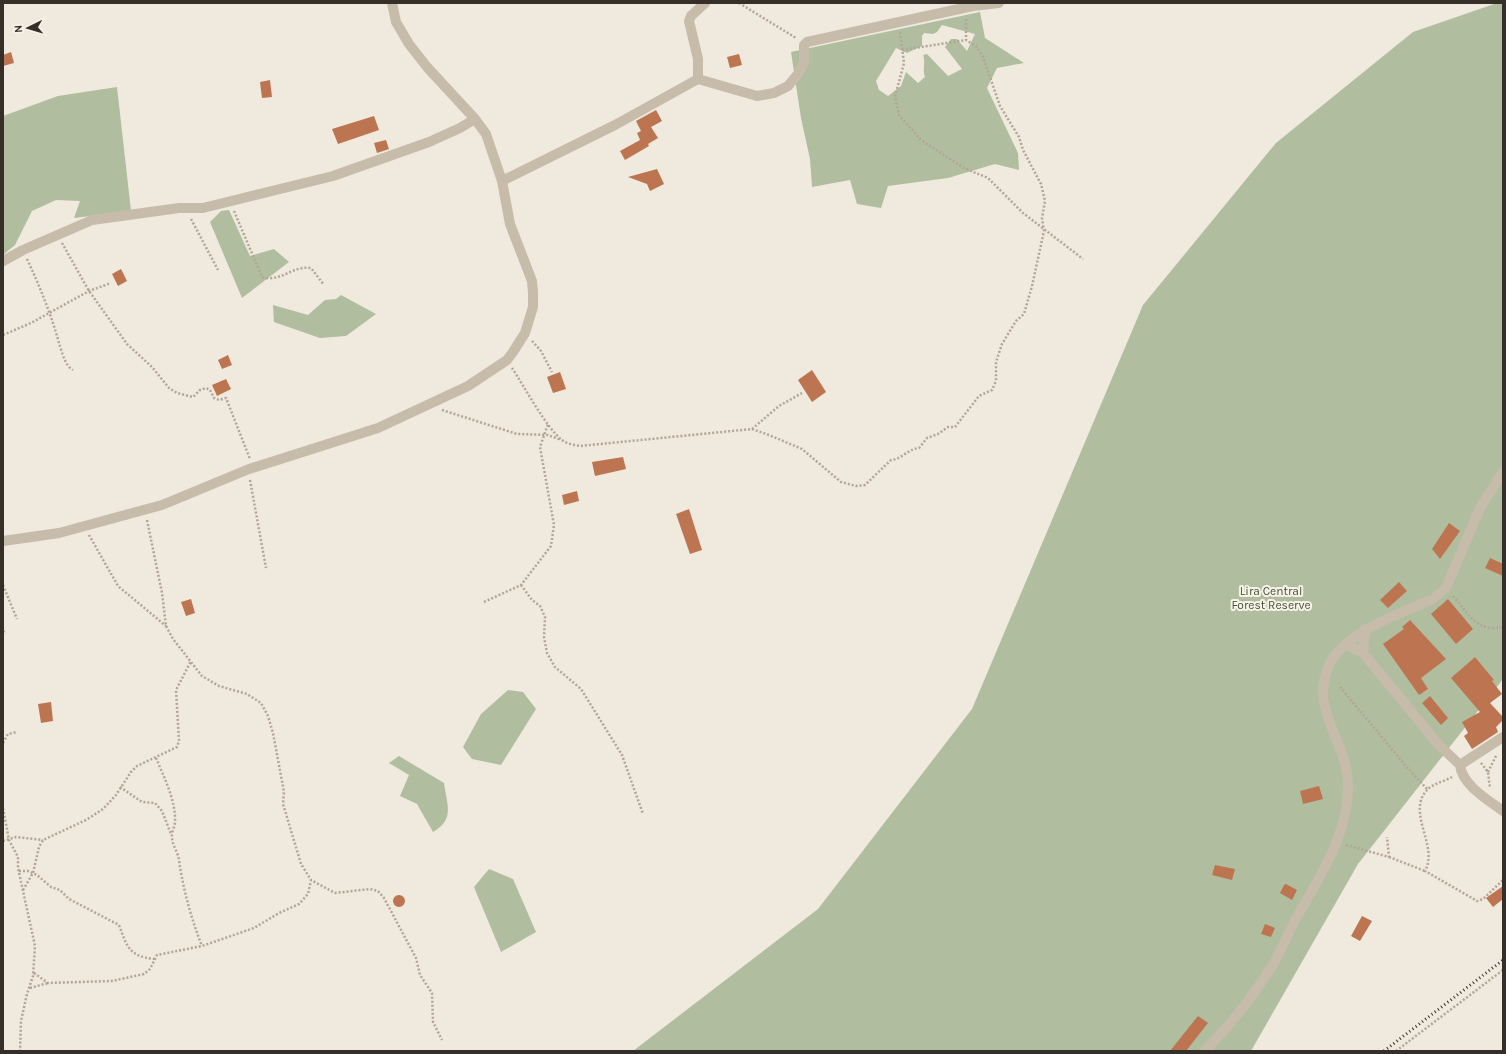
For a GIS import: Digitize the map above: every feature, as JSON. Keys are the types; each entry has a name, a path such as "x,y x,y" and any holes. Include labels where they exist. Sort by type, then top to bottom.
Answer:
{"street":[{"path":"3,541 59,533 162,505 251,468 378,428 468,386 507,360 525,333 533,307 534,293 532,281 510,224 502,181 486,134 475,119 427,67 409,44 396,22 392,3"},
{"path":"698,79 698,59 689,21 691,16 705,3"},
{"path":"502,181 615,125 698,79 757,96 774,93 788,86 798,74 804,62 805,43 965,8 999,3"},
{"path":"3,261 23,250 92,220 179,208 203,208 333,176 429,142 460,128 475,119"},
{"path":"1204,1051 1239,1012 1273,965 1337,842 1347,807 1348,786 1344,761 1323,703 1322,683 1330,661 1346,644 1366,629 1433,599 1446,588 1480,508 1503,472"},
{"path":"1363,653 1366,629"},
{"path":"1346,644 1363,653 1438,744 1461,768 1474,788 1500,809"},
{"path":"1461,768 1474,755 1503,737"}],"path":[{"path":"739,3 805,43"},
{"path":"965,8 966,40"},
{"path":"899,22 904,63 895,97 899,115 921,140 964,168 988,178 1023,213 1083,259"},
{"path":"429,405 517,434 545,435 580,446 752,430 769,435 802,450 841,482 856,486 865,484 891,460 895,460 913,448 919,448 927,438 938,434 948,427 955,427 980,396 992,390 996,381 996,362 1002,344 1016,321 1024,314 1032,286 1044,230 1042,218 1045,201 1040,184 1023,150 1019,137 1000,106 984,57 977,47 966,40 902,50"},
{"path":"230,201 262,277 270,280 304,267 311,268 324,285"},
{"path":"179,208 194,222 218,270"},
{"path":"58,236 70,260 89,291 127,344 152,367 169,388 177,393 193,397 200,390 206,388 210,390 214,398 218,400 226,398 251,468 266,568"},
{"path":"23,250 51,312 62,354 69,368 73,370"},
{"path":"3,335 31,323 89,291 111,282"},
{"path":"525,333 541,351 552,372"},
{"path":"507,360 549,424 562,440"},
{"path":"752,430 779,406 802,393"},
{"path":"484,602 521,585 551,546 554,525 540,447 549,424"},
{"path":"144,510 162,594 166,626 172,639 202,676 219,686 247,694 261,703 268,716 273,733 284,792 283,804 301,864 311,880 335,892 370,890 378,891 384,898 416,958 420,975 432,993 433,1022 442,1040"},
{"path":"85,526 118,586 166,626"},
{"path":"3,585 17,619"},
{"path":"521,585 532,600 540,606 545,617 545,642 547,653 555,666 581,690 622,755 642,814"},
{"path":"1446,588 1481,627 1493,629 1503,627"},
{"path":"3,841 8,838 16,837 43,840 86,820 103,809 116,795 130,772 137,766 172,751 179,741 176,690 191,661"},
{"path":"1340,687 1405,766 1427,790"},
{"path":"3,743 8,734 17,732"},
{"path":"1474,755 1488,772 1490,790 1500,809"},
{"path":"156,758 171,792 175,824 171,835"},
{"path":"1425,871 1429,860 1420,803 1427,790 1461,768"},
{"path":"120,787 142,802 155,803 162,811 179,861 179,870 184,881 191,916 202,946"},
{"path":"3,808 8,838 18,857 19,871 35,946 34,972 21,1021 20,1051"},
{"path":"1387,837 1389,857"},
{"path":"23,890 33,873 39,847 43,840"},
{"path":"1337,842 1389,857 1425,871 1477,901 1483,899 1503,880"},
{"path":"19,871 33,873 51,887 60,890 69,899 119,925 129,949 143,958 154,959"},
{"path":"29,988 48,982 112,981 144,974 150,969 157,955 202,946 254,928 279,913 299,904 308,894 311,880"},
{"path":"1396,1051 1503,970"},
{"path":"34,972 48,982"}],"green space":[{"name":"Lira Central Forest Reserve","path":"1497,3 1503,3 1503,679 1358,864 1251,1051 633,1051 818,909 972,709 1143,305 1276,143 1413,32"},
{"path":"980,12 985,38 1024,63 997,68 987,88 1018,153 1019,170 995,164 948,178 888,186 881,208 857,204 850,180 812,187 810,159 801,118 791,52","holes":["942,25 975,34 967,51 957,39 951,39 945,47 962,69 948,76 927,54 923,55 925,77 918,83 906,72 901,86 888,96 879,90 876,81 896,48 907,53 922,46 922,36 924,33 933,34 937,32"]},
{"path":"117,87 131,211 74,218 80,201 56,200 32,211 15,245 3,255 3,116 58,96"},
{"path":"229,210 250,256 274,249 289,262 242,298 210,222 221,211"},
{"path":"341,295 376,314 346,336 320,338 274,322 273,305 308,315 325,300 336,299"},
{"path":"508,690 523,692 536,709 501,765 472,759 463,747 481,714"},
{"path":"399,756 444,783 448,805 447,817 440,827 433,832 417,804 400,796 409,775 389,763"},
{"path":"489,869 513,879 536,932 501,952 474,887"}],"building":[{"path":"11,52 14,63 3,66 3,55"},
{"path":"739,54 742,65 730,68 727,57"},
{"path":"270,80 272,97 262,98 260,82"},
{"path":"656,110 662,121 651,127 658,138 648,144 649,146 625,160 620,151 640,140 637,133 641,131 636,121"},
{"path":"374,116 379,130 338,144 332,129"},
{"path":"386,140 389,149 377,153 374,143"},
{"path":"657,169 664,184 650,191 647,184 628,177"},
{"path":"121,269 127,281 118,286 112,274"},
{"path":"228,355 232,365 222,369 218,360"},
{"path":"812,370 826,392 812,402 798,380"},
{"path":"560,372 566,389 553,393 547,377"},
{"path":"226,379 231,389 217,396 212,385"},
{"path":"623,457 626,469 595,476 592,462"},
{"path":"577,491 579,501 564,505 562,495"},
{"path":"689,509 702,550 690,554 676,514"},
{"path":"1449,523 1460,531 1440,559 1432,549"},
{"path":"1490,558 1503,564 1503,576 1485,568"},
{"path":"1399,582 1407,591 1388,608 1380,600"},
{"path":"191,599 195,613 186,616 181,602"},
{"path":"1448,599 1473,629 1456,644 1431,614"},
{"path":"1410,620 1446,659 1421,678 1428,689 1419,695 1383,644 1404,629 1402,627"},
{"path":"1475,657 1494,680 1492,681 1502,694 1490,703 1503,717 1503,720 1496,727 1498,732 1472,749 1464,736 1468,733 1462,722 1480,712 1451,678"},
{"path":"1430,696 1448,718 1441,725 1422,703"},
{"path":"51,702 53,721 41,723 38,704"},
{"path":"1319,786 1323,799 1303,804 1300,791"},
{"path":"1215,865 1235,869 1232,880 1212,875"},
{"path":"1286,884 1297,890 1292,900 1280,893"},
{"path":"1503,886 1503,899 1493,907 1486,898"},
{"path":"397,895 401,895 405,901 401,907 397,907 393,903 393,899"},
{"path":"1362,916 1372,921 1360,941 1351,936"},
{"path":"1265,924 1275,928 1271,937 1261,934"},
{"path":"1198,1016 1208,1023 1186,1051 1170,1051"}],"railway":[{"path":"1384,1051 1503,960"}]}
